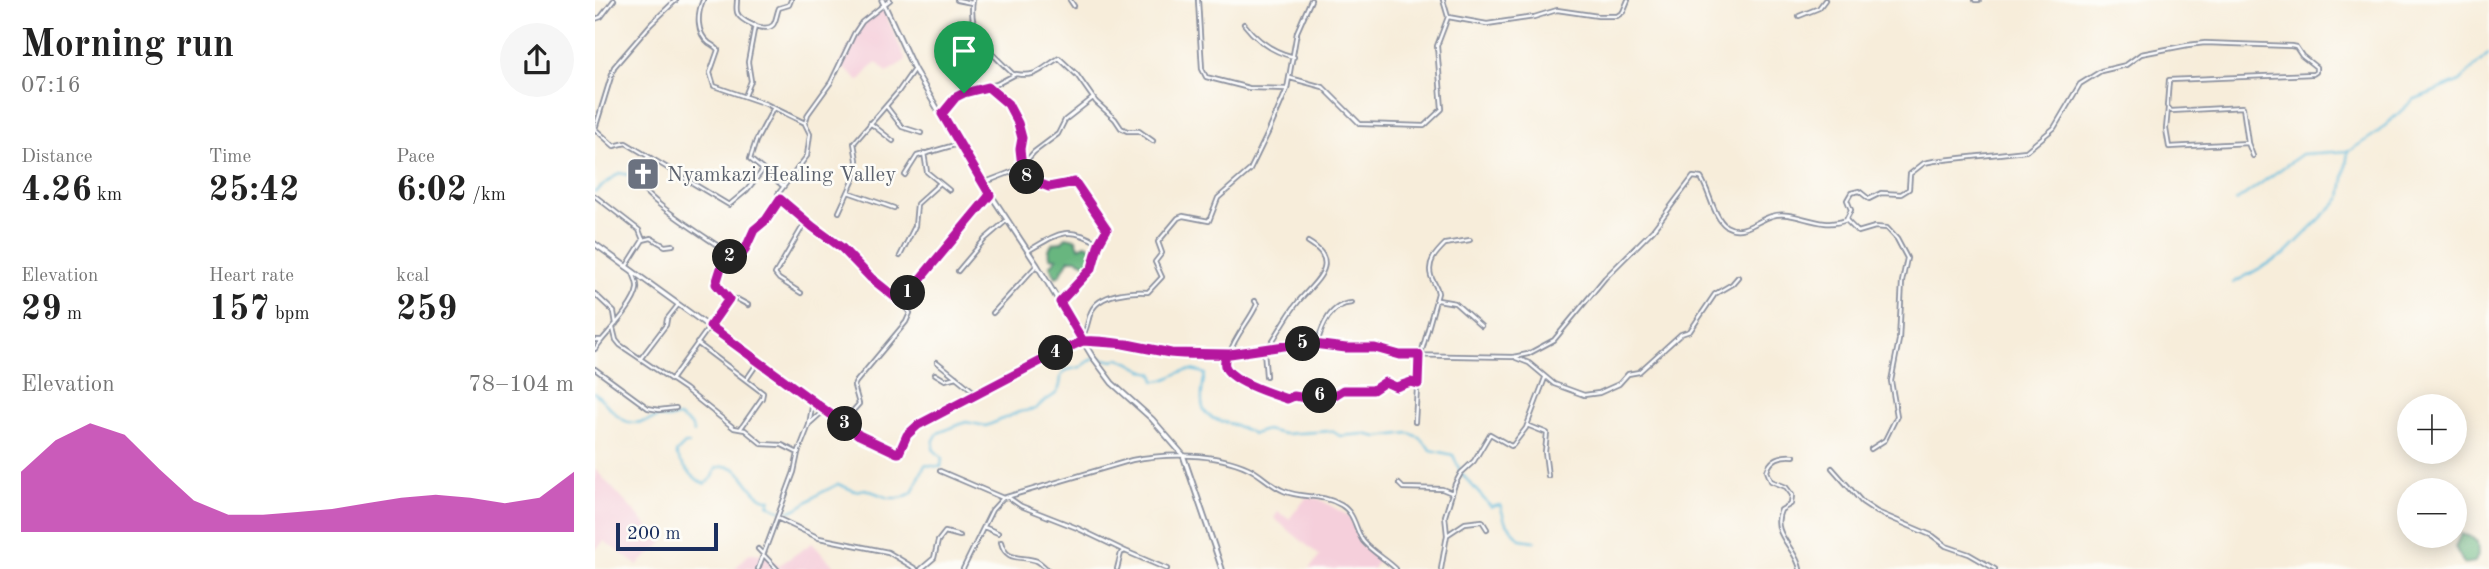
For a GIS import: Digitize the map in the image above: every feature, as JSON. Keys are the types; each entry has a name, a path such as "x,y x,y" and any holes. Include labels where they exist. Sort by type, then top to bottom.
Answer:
{"street":[{"path":"595,19 601,17 614,0"},
{"path":"676,0 614,67 595,129 614,146 626,143 692,180 729,205 747,190 763,170"},
{"path":"703,0 699,10 699,24 708,41 718,50 710,76 716,87 745,96 806,124"},
{"path":"737,0 737,13 755,25 769,27 773,25 779,8 789,5 791,0"},
{"path":"842,423 859,404 854,386 856,382 909,318 909,311 842,248 780,199 778,194 807,156 810,134 806,124 811,108 831,82 858,28 883,2 890,0"},
{"path":"957,0 972,1 971,20 979,39 1014,75"},
{"path":"1070,0 1074,6"},
{"path":"1198,0 1202,69 1206,77 1238,87 1287,89"},
{"path":"1082,340 1095,304 1106,298 1134,291 1148,292 1163,276 1155,262 1162,253 1158,242 1178,218 1182,216 1205,222 1210,219 1218,198 1251,170 1287,89 1297,32 1311,0"},
{"path":"1290,78 1323,87 1360,124 1424,126 1442,109 1437,46 1448,17 1443,0"},
{"path":"1448,17 1487,24 1534,17 1557,10 1617,16 1623,12 1628,0"},
{"path":"1800,16 1819,8 1825,0"},
{"path":"883,2 914,69 958,144 1082,340 1112,383 1152,419 1183,455 1222,569"},
{"path":"1244,24 1273,51 1294,58"},
{"path":"745,96 751,81 748,62 755,25"},
{"path":"595,244 842,423 874,444 898,453 907,435 918,425 1082,340 1127,344 1171,353 1228,354 1305,343 1375,348 1400,355 1513,357 1528,354 1554,340 1599,284 1653,230 1693,177 1701,178 1721,221 1731,228 1753,226 1769,217 1785,214 1815,223 1837,223 1846,220 1851,210 1847,200 1851,192 1859,191 1869,199 1881,193 1906,193 1909,189 1910,174 1924,163 2026,151 2054,128 2080,84 2101,71 2126,65 2141,54 2205,43 2296,47 2316,70 2313,74 2171,79 2168,85 2166,129 2169,147 2248,143"},
{"path":"942,114 960,94 988,87 1014,75 1035,74 1056,58 1061,58 1121,128 1139,131 1153,141"},
{"path":"839,212 857,167 854,143 914,69"},
{"path":"988,87 1008,104 1018,123 1022,138 1020,167 1030,180 1049,187 1075,182 1107,229 1099,243 1092,268 1060,302"},
{"path":"983,183 1020,167 1034,152 1058,134 1065,120 1093,98"},
{"path":"886,106 902,127 921,133"},
{"path":"2168,108 2174,112 2242,107 2253,156"},
{"path":"773,109 750,159 783,186"},
{"path":"870,123 893,141"},
{"path":"905,175 915,157 958,144"},
{"path":"924,153 925,169 949,190"},
{"path":"648,157 634,174 639,186 677,218 731,255"},
{"path":"900,256 915,226 916,204 939,184"},
{"path":"849,192 894,208"},
{"path":"901,302 990,195"},
{"path":"595,196 639,230 643,240"},
{"path":"748,305 737,299 729,299 715,280 731,255 744,252 754,230 766,220 780,199"},
{"path":"958,271 979,245 1007,220"},
{"path":"1846,220 1859,232 1869,228 1887,228 1897,239 1907,258 1902,282 1900,333 1891,381 1897,416 1885,440 1871,450"},
{"path":"801,293 775,274 806,221"},
{"path":"1028,251 1068,231 1080,233 1099,243"},
{"path":"626,267 643,240 651,238 665,246 673,245"},
{"path":"1415,422 1419,355 1437,300 1438,289 1431,275 1431,262 1445,243 1470,240"},
{"path":"1266,376 1266,350 1300,300 1318,282 1324,267 1324,257 1308,242"},
{"path":"993,313 1037,265"},
{"path":"595,349 637,292 633,273"},
{"path":"1513,357 1529,363 1555,384 1587,395 1599,393 1615,387 1627,374 1642,370 1682,333 1690,331 1715,294 1732,285 1738,277"},
{"path":"595,294 614,312 616,324"},
{"path":"671,380 729,299"},
{"path":"1437,300 1455,303 1481,326"},
{"path":"1255,301 1257,304 1254,311 1224,363 1229,372 1248,384 1287,399 1294,396 1332,397 1343,390 1373,390 1385,382 1396,387 1411,382 1418,384"},
{"path":"1317,344 1324,324 1335,308 1352,303"},
{"path":"641,358 666,325 677,305"},
{"path":"613,328 620,345 734,428 741,428 762,444 785,446 798,453"},
{"path":"595,340 602,340"},
{"path":"697,343 760,390 763,396 741,428"},
{"path":"746,380 759,361"},
{"path":"937,362 977,394"},
{"path":"595,369 648,408 676,408"},
{"path":"935,374 945,380 956,377"},
{"path":"1441,569 1447,535 1445,520 1458,477 1474,461 1488,435 1513,446 1527,425 1545,376"},
{"path":"758,569 794,472 809,425 813,401"},
{"path":"809,425 820,414 831,413"},
{"path":"1527,425 1547,433 1545,452 1548,476"},
{"path":"963,569 994,506 1005,498 1123,462 1183,455 1235,463 1252,470 1286,492 1324,497 1342,505 1353,517 1363,540 1396,569"},
{"path":"1794,456 1788,455 1773,460 1767,471 1771,481 1786,487 1792,495 1791,505 1781,510 1778,521 1781,535 1797,558 1800,569"},
{"path":"1832,468 1862,502 1877,512 1933,536 1946,546 1969,554 1995,569"},
{"path":"940,471 1167,569"},
{"path":"1399,484 1403,488 1442,489 1452,494"},
{"path":"778,516 819,538 888,552 916,569"},
{"path":"1447,535 1471,521 1482,521 1487,529"},
{"path":"983,527 998,533"},
{"path":"921,569 934,558 938,541 944,532 960,536"},
{"path":"1001,542 1003,551 1007,554 1018,559 1036,561 1047,569"},
{"path":"758,549 777,569"},
{"path":"1117,569 1121,553 1125,551"}],"shaded area":[{"path":"883,9 906,60 887,72 876,62 859,81 840,65 862,22"},
{"path":"595,469 663,543 637,565 604,541 595,550"},
{"path":"1307,497 1319,499 1350,517 1359,543 1379,560 1373,569 1309,569 1320,556 1274,518 1278,512 1289,519"},
{"path":"812,543 837,569 734,569 750,553 766,554 778,566"}],"green space":[{"path":"1066,237 1076,239 1079,247 1086,244 1094,249 1090,265 1077,259 1069,259 1056,277 1050,266 1057,258 1050,257 1049,249 1053,243 1061,242"},
{"path":"2467,536 2477,542 2478,555 2475,562 2464,564 2456,548 2467,548"}],"waterway":[{"path":"2236,201 2302,154 2349,151 2377,133 2413,100 2460,81 2489,53"},
{"path":"2233,283 2284,255 2341,198 2348,152"},
{"path":"595,192 619,173 630,175"},
{"path":"689,444 685,444 676,453 697,479 705,484 713,477 716,468 734,468 756,493 771,500 768,504 781,511 797,508 838,484 855,491 865,489 889,498 901,498 912,493 925,465 941,467 942,458 933,449 938,433 966,422 986,426 1019,412 1036,409 1056,394 1061,376 1067,370 1081,367 1095,357 1114,361 1119,358 1153,373 1155,381 1189,370 1205,374 1202,405 1206,413 1211,418 1241,427 1253,434 1266,430 1284,434 1332,431 1340,436 1364,434 1378,437 1409,433 1419,437 1431,450 1453,455 1461,473 1491,507 1500,505 1505,521 1520,539 1535,541"},
{"path":"595,393 616,415 628,422 679,417 691,425 694,433"}],"place":[{"name":"Nyamkazi Healing Valley","path":"643,174"}],"route":[{"path":"964,93 956,97 942,114 990,195 901,302 871,278 842,248 780,199 766,220 754,230 744,252 731,255 721,268 715,280 716,284 729,299 710,326 859,435 897,453 907,435 918,425 1083,341 1127,344 1137,346 1171,353 1211,354 1226,354 1249,352 1305,343 1375,348 1400,355 1419,355 1418,384 1411,382 1396,387 1385,382 1373,390 1343,390 1332,397 1294,396 1287,399 1248,384 1229,372 1224,363 1226,354 1171,353 1127,344 1095,340 1083,341 1060,302 1092,268 1099,243 1106,235 1107,229 1075,182 1049,187 1030,180 1019,169 1022,166 1022,138 1008,104 988,87 964,93"}]}
